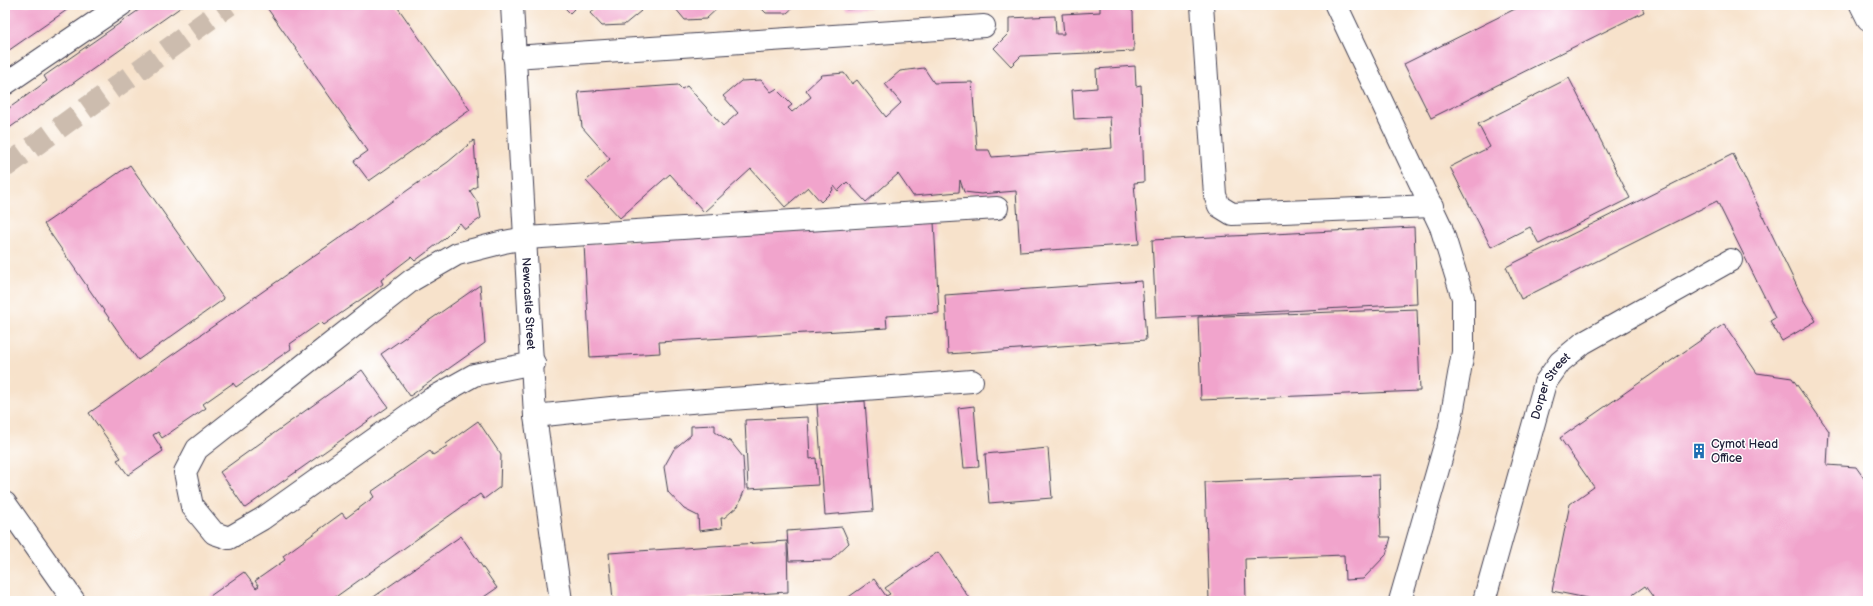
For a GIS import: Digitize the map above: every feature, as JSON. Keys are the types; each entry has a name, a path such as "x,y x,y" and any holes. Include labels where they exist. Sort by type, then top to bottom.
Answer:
{"main road":[{"path":"5,84 121,5"},
{"name":"Newcastle Street","path":"512,5 534,363 535,416 561,601"},
{"path":"1202,5 1215,195 1220,206 1232,214 1432,206"},
{"path":"1336,5 1441,226 1463,298 1463,352 1449,431 1400,601"},
{"path":"1861,5 1868,19"},
{"path":"514,57 984,26"},
{"path":"534,363 474,374 431,399 262,519 230,538 214,533 192,506 185,472 197,449 412,280 457,254 526,238 997,208"},
{"name":"Dorper Street","path":"1484,601 1545,383 1560,362 1583,343 1731,260"},
{"path":"535,416 611,408 972,381"},
{"path":"5,503 74,601"}],"building":[{"path":"5,5 74,5 5,53"},
{"path":"146,5 184,5 5,131 5,111 47,81 44,76"},
{"path":"265,5 396,5 470,110 369,181 354,161 368,151"},
{"path":"562,5 578,5 570,13"},
{"path":"599,5 643,5 639,9 641,11 624,25 602,26 590,13"},
{"path":"678,5 721,5 706,19 685,20 675,8"},
{"path":"758,5 796,5 787,13 766,13"},
{"path":"843,5 872,5 869,8 846,9"},
{"path":"1100,5 1130,5 1133,12 1134,51 1021,56 1011,66 994,48 1009,33 1009,18 1055,16 1056,34 1064,34 1062,14 1100,12"},
{"path":"1523,5 1641,5 1644,12 1431,118 1404,64"},
{"path":"1135,66 1136,86 1141,85 1144,182 1134,183 1139,244 1020,252 1016,191 981,194 964,192 960,180 959,192 913,196 898,174 866,202 847,182 838,191 834,186 832,188 833,190 821,202 808,187 785,207 751,169 704,212 670,174 620,218 586,181 610,159 582,127 578,92 678,85 682,89 687,86 723,126 738,113 723,96 741,81 761,80 771,92 776,89 792,105 788,108 792,112 811,97 806,90 822,75 844,73 852,84 857,80 886,117 901,103 885,84 900,71 924,68 934,83 972,82 977,150 989,150 992,157 1112,148 1110,117 1074,119 1072,90 1097,88 1096,69"},
{"path":"1569,78 1630,198 1539,244 1530,227 1491,247 1450,167 1490,147 1478,124"},
{"path":"474,140 477,186 470,191 478,203 481,218 465,229 460,223 444,239 415,261 411,257 381,280 383,284 324,325 321,322 290,344 291,349 236,387 233,383 203,404 206,408 162,438 158,432 153,435 163,451 128,475 117,460 121,458 89,413 448,162"},
{"path":"1733,154 1804,301 1816,321 1782,341 1770,321 1775,318 1717,201 1521,299 1506,267"},
{"path":"130,165 224,299 138,360 44,224"},
{"path":"934,222 939,313 886,316 887,328 659,342 660,353 590,357 584,244"},
{"path":"1414,227 1417,304 1156,318 1152,240"},
{"path":"1142,281 1146,340 948,354 945,295"},
{"path":"480,285 485,343 410,396 381,354"},
{"path":"1417,309 1420,391 1201,400 1198,317"},
{"name":"Cymot Head Office","path":"1724,324 1757,373 1792,378 1829,431 1827,465 1856,467 1868,484 1868,601 1656,601 1645,586 1624,601 1602,601 1552,591 1570,504 1594,487 1560,438"},
{"path":"362,370 388,407 245,508 220,472"},
{"path":"865,401 873,511 825,515 817,404"},
{"path":"974,406 979,467 964,468 958,408"},
{"path":"808,417 810,459 816,458 818,485 748,489 745,420"},
{"path":"478,421 501,455 500,487 484,499 480,494 330,601 214,601 210,596 244,572 256,588 259,586 255,581 285,560 283,556 342,513 346,518 374,497 371,492 430,451 433,455 447,446 446,444"},
{"path":"715,425 715,432 731,442 743,457 745,489 738,506 724,518 721,518 722,528 699,531 698,516 684,509 668,492 664,467 674,449 691,435 691,426"},
{"path":"1048,448 1052,498 989,503 985,454"},
{"path":"1379,475 1381,537 1391,537 1386,555 1363,579 1345,580 1344,555 1245,559 1246,601 1209,601 1205,482"},
{"path":"842,527 849,543 831,560 789,561 787,531"},
{"path":"461,536 497,588 478,601 368,601"},
{"path":"787,541 788,592 648,601 613,601 609,553"},
{"path":"938,552 971,601 843,601 874,579 886,596 890,594 885,588"}],"tunnel":[{"path":"5,167 229,5"}],"place":[{"name":"Cymot Head Office","path":"1699,451"}]}
